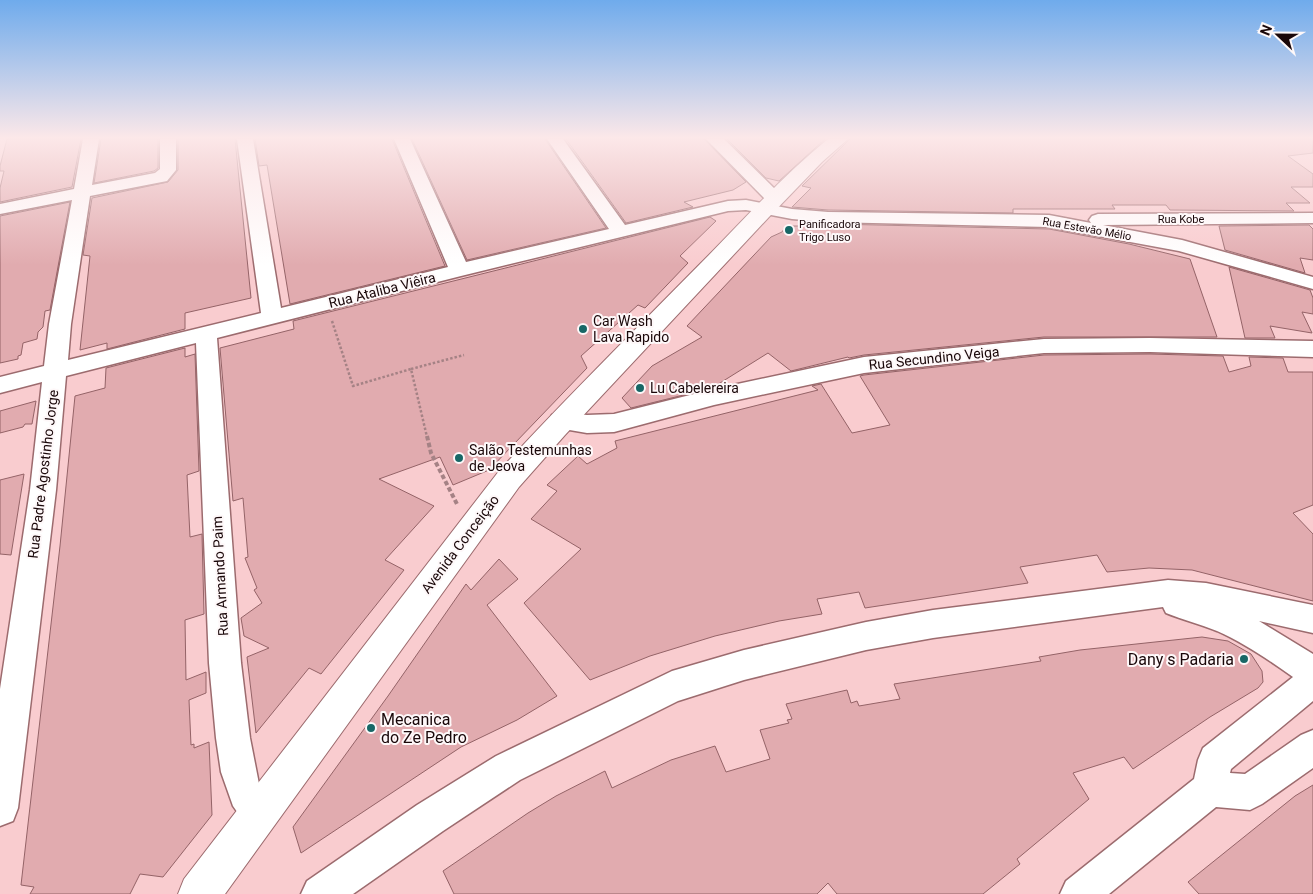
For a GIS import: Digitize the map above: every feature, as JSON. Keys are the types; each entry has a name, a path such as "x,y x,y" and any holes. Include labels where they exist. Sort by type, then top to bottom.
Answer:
{"main road":[{"name":"Avenida Conceição","path":"199,894 509,479 561,421 793,181"}],"street":[{"name":"Rua Padre Agostinho Jorge","path":"0,808 43,490 60,324 84,181"},
{"path":"0,209 146,181"},
{"path":"251,181 272,318"},
{"path":"420,181 459,270"},
{"path":"584,181 620,231"},
{"path":"750,181 770,204"},
{"name":"Rua Ataliba Viêira","path":"0,385 620,231 728,206 770,204"},
{"name":"Rua Estevão Mélio","path":"770,204 828,217 1049,221 1118,227 1313,284"},
{"path":"1162,218 1158,226 1161,236 1182,246"},
{"name":"Rua Kobe","path":"1118,227 1162,218 1313,218"},
{"name":"Rua Armando Paim","path":"206,334 225,663 233,738 238,772 246,794 260,813"},
{"name":"Rua Secundino Veiga","path":"561,421 587,424 614,423 714,397 855,366 1034,347 1150,345 1313,349"},
{"path":"320,894 430,818 508,768 672,687 744,665 866,636 933,624 1168,593 1206,596 1313,620"},
{"path":"1144,596 1224,619 1277,646 1310,675"},
{"path":"1310,675 1298,651 1298,638 1303,629 1313,624"},
{"path":"1078,894 1210,789 1215,760 1310,675"},
{"path":"1210,789 1250,792 1313,747"}],"path":[{"path":"327,304 353,386 464,355"},
{"path":"411,369 431,453 470,530"}],"building":[{"path":"2,181 73,181 72,187 0,202"},
{"path":"239,181 251,298 185,313 185,329 107,349 107,343 80,350 90,256 83,255 92,198 168,182"},
{"path":"270,181 409,181 445,266 290,304"},
{"path":"431,181 574,181 606,228 467,260"},
{"path":"596,181 746,182 733,190 684,202 693,207 626,223"},
{"path":"807,181 1313,181 1313,187 1291,187 1310,203 1286,203 1294,211 1170,210 1166,205 1112,205 1115,209 1013,209 1013,213 828,210 792,207 811,188 802,186"},
{"path":"70,202 50,310 45,311 43,327 38,332 37,339 23,343 21,355 18,356 18,359 0,363 0,216"},
{"path":"710,217 716,221 680,256 688,263 645,308 638,305 581,356 587,368 489,470 453,485 440,457 379,479 434,506 385,560 404,570 321,674 309,668 256,733 247,657 269,648 244,636 241,618 262,603 254,590 257,588 245,558 248,557 243,498 233,501 220,348 294,329 293,321"},
{"path":"834,224 1049,229 1129,244 1190,259 1217,337 1044,337 848,357 791,371 768,353 712,388 631,408 622,398 652,366 702,337 687,326 771,237 782,232 786,226 837,226"},
{"path":"1309,225 1313,229 1313,260 1300,258 1305,273 1225,250 1219,226"},
{"path":"1229,267 1310,290 1313,298 1313,314 1302,312 1312,333 1270,326 1275,338 1245,338"},
{"path":"185,348 185,357 195,354 199,471 187,475 190,537 202,534 204,614 185,620 186,680 206,672 206,693 189,700 191,745 194,744 194,748 209,742 212,815 163,877 140,874 130,894 30,894 34,887 21,885 60,546 75,396 105,388 106,368"},
{"path":"1150,354 1223,356 1229,372 1251,366 1249,357 1283,358 1288,372 1313,372 1313,505 1293,513 1313,534 1313,601 1192,570 1149,568 1107,572 1097,555 1020,567 1028,583 865,608 859,592 817,599 822,614 779,621 715,636 650,656 590,680 524,603 581,549 531,519 557,491 547,485 578,456 587,464 617,448 615,441 818,390 812,386 821,384 852,433 890,425 860,376 1044,355"},
{"path":"36,401 32,424 25,424 23,427 0,433 0,411"},
{"path":"24,474 11,555 0,554 0,480"},
{"path":"499,559 518,579 487,605 557,696 517,720 461,747 301,853 293,827 466,584 471,590"},
{"path":"1202,637 1228,641 1251,654 1262,671 1263,682 1258,688 1210,717 1133,769 1124,757 1073,773 1089,799 1017,859 1020,864 983,894 837,894 828,883 817,894 454,894 443,871 528,813 556,796 605,771 612,788 671,760 715,746 726,772 770,759 760,730 789,723 787,720 792,719 786,704 847,690 851,703 857,701 859,706 900,699 894,684 1041,661 1039,657 1080,650"},
{"path":"1313,785 1313,894 1199,894 1188,882 1295,796"}],"place":[{"name":"Panificadora Trigo Luso","path":"789,230"},
{"name":"Car Wash Lava Rapido","path":"583,329"},
{"name":"Lu Cabelereira","path":"640,388"},
{"name":"Salão Testemunhas de Jeova","path":"459,458"},
{"name":"Dany s Padaria","path":"1244,659"},
{"name":"Mecanica do Ze Pedro","path":"371,728"}]}
